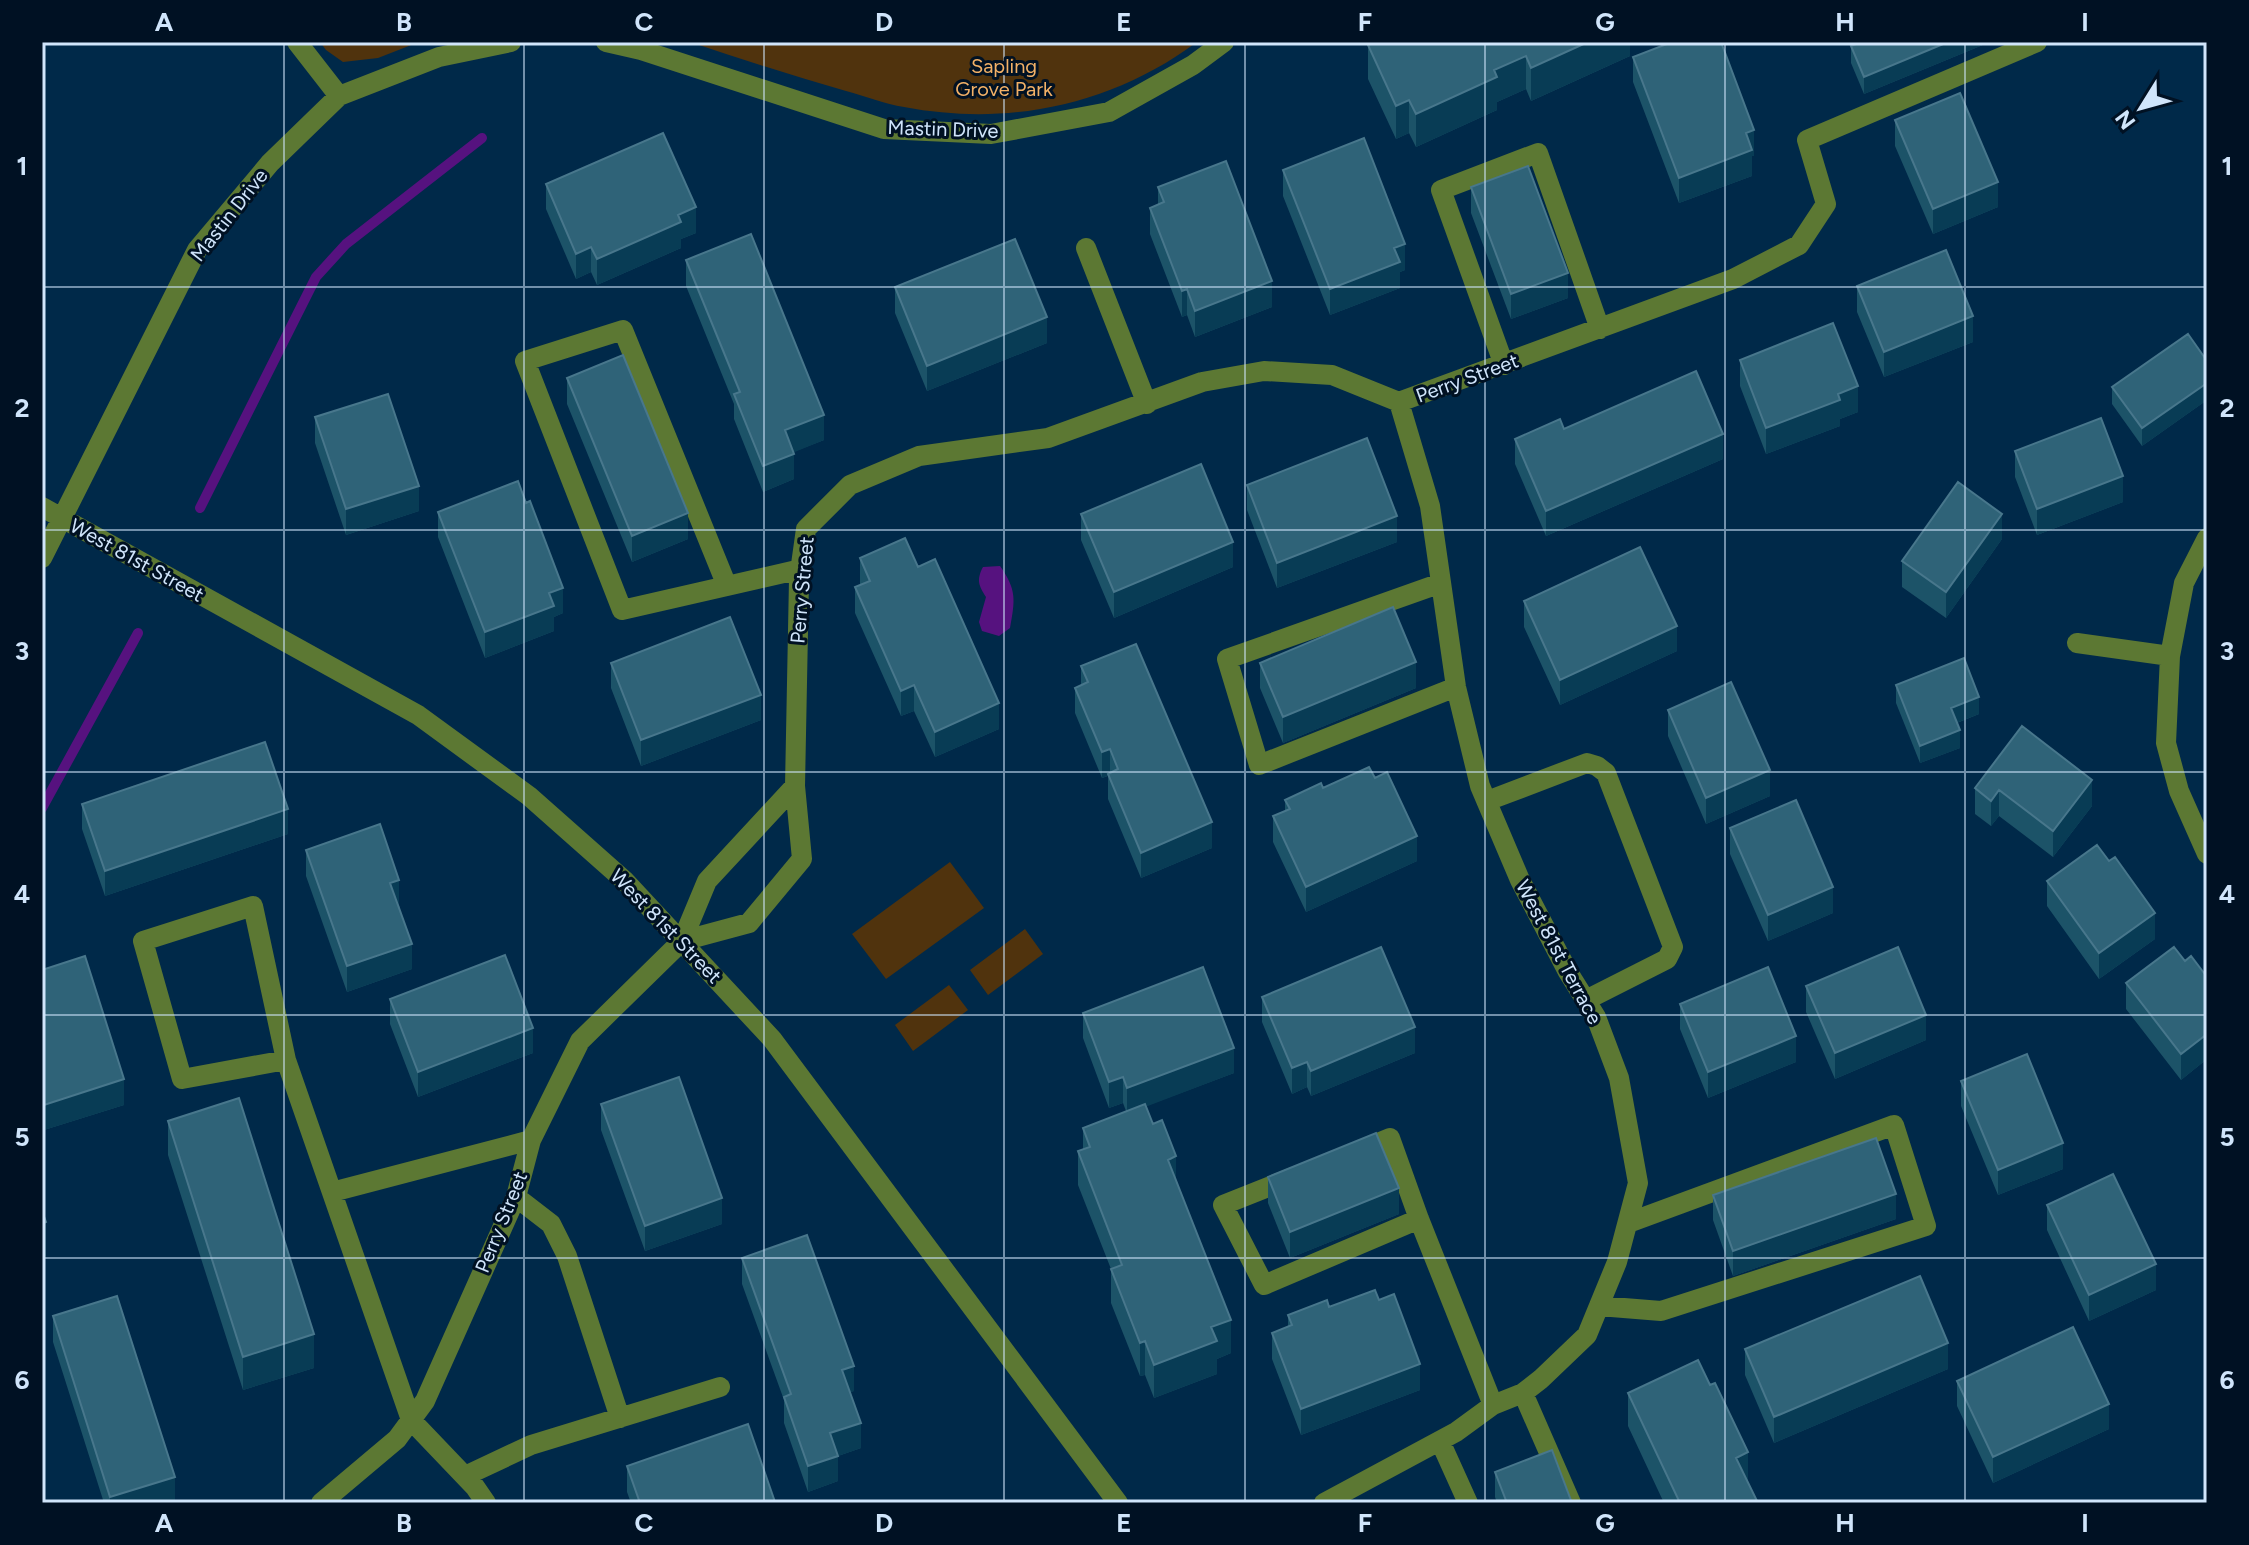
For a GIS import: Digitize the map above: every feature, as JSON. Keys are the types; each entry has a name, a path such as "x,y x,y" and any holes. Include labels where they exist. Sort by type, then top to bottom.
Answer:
{"street":[{"path":"297,42 339,96"},
{"name":"Mastin Drive","path":"42,558 197,250 270,163 339,96 439,57 511,42"},
{"name":"Mastin Drive","path":"606,42 641,50 884,129 991,134 1109,112 1193,65 1224,42"},
{"name":"Perry Street","path":"682,941 749,923 802,859 795,786 801,569 806,529 850,485 919,456 1048,438 1202,382 1264,371 1332,375 1399,402 1504,365 1733,279 1799,245 1826,204 1807,140 2037,42"},
{"path":"1504,365 1441,190 1538,153 1600,329"},
{"path":"1086,248 1147,404"},
{"path":"727,586 623,330 525,361 622,610 727,586 801,569"},
{"name":"West 81st Terrace","path":"1324,1503 1440,1441 1493,1405 1523,1393 1587,1335 1617,1262 1638,1183 1619,1078 1596,1017 1568,972 1520,880 1480,786 1456,687 1430,506 1399,402"},
{"name":"West 81st Street","path":"42,507 418,715 529,796 625,881 772,1039 1118,1503"},
{"path":"2207,538 2184,583 2170,656 2166,743 2179,791 2207,854"},
{"path":"1441,583 1227,659 1259,765 1456,687"},
{"path":"2077,643 2170,656"},
{"path":"1487,801 1587,763 1606,773 1673,947 1667,959 1586,1000"},
{"name":"Perry Street","path":"321,1503 397,1439 425,1401 516,1197 531,1140 580,1041 682,941 707,881 795,786"},
{"path":"286,1060 182,1079 143,941 253,906 286,1060 411,1420 465,1476 486,1503"},
{"path":"1599,1306 1661,1311 1926,1226 1894,1125 1628,1223"},
{"path":"1335,1160 1390,1138 1493,1405"},
{"path":"332,1192 531,1140"},
{"path":"1307,1171 1223,1205 1264,1285 1419,1219"},
{"path":"516,1197 551,1224 567,1256 620,1418"},
{"path":"465,1476 531,1445 720,1387"},
{"path":"1523,1393 1571,1503"},
{"path":"1440,1441 1468,1503"}],"green space":[{"path":"320,42 419,42 378,58 343,62"},
{"name":"Sapling Grove Park","path":"690,42 1197,42 1130,82 1095,96 1058,106 982,114 943,113 890,104"},
{"path":"950,862 984,908 886,979 852,934"},
{"path":"1025,929 1043,954 988,995 970,970"},
{"path":"949,985 968,1010 913,1051 895,1025"}],"shaded area":[{"path":"1000,566 1012,589 1014,602 1010,628 999,636 982,631 979,622 986,597 979,579 983,567"}],"building":[{"path":"1375,42 1588,42 1531,68 1526,56 1494,70 1497,77 1416,114 1409,100 1396,106 1368,45"},
{"path":"1672,42 1721,42 1754,130 1746,133 1752,150 1679,178 1633,57"},
{"path":"1861,42 1948,42 1864,77 1851,46"},
{"path":"1960,93 1998,182 1933,209 1895,120"},
{"path":"663,133 696,207 678,215 681,222 597,259 591,247 576,254 546,184"},
{"path":"1364,138 1405,244 1394,248 1400,262 1330,289 1283,170"},
{"path":"1226,161 1272,281 1195,311 1187,289 1182,291 1150,208 1164,202 1158,187"},
{"path":"1528,166 1568,273 1511,294 1471,187"},
{"path":"751,234 824,415 785,430 794,454 763,466 734,394 740,392 686,260"},
{"path":"1015,239 1047,317 927,366 895,287"},
{"path":"1946,250 1973,316 1884,352 1857,286"},
{"path":"1833,323 1858,386 1838,394 1840,400 1766,428 1740,360"},
{"path":"2188,334 2207,361 2207,383 2142,428 2112,387"},
{"path":"623,355 688,513 632,536 567,378"},
{"path":"1696,371 1723,434 1546,511 1515,439 1560,419 1564,429"},
{"path":"388,394 419,486 346,509 315,417"},
{"path":"2101,418 2123,476 2037,509 2015,451"},
{"path":"1367,438 1397,516 1277,563 1247,485"},
{"path":"1201,464 1233,542 1114,592 1081,514"},
{"path":"518,481 526,503 530,501 563,588 549,593 554,606 485,632 438,512"},
{"path":"1958,482 2002,514 1946,592 1902,561"},
{"path":"905,538 918,567 935,559 999,703 935,732 914,685 901,691 855,587 870,581 860,558"},
{"path":"1640,547 1677,626 1560,680 1524,601"},
{"path":"1393,607 1416,662 1283,717 1260,663"},
{"path":"730,617 761,695 641,740 611,663"},
{"path":"1136,644 1212,822 1141,853 1108,774 1118,769 1110,749 1102,752 1075,688 1088,682 1081,666"},
{"path":"1964,658 1979,697 1951,708 1960,730 1920,746 1896,685"},
{"path":"1731,682 1770,770 1706,798 1668,710"},
{"path":"2022,726 2092,780 2053,831 1999,790 1991,801 1975,788"},
{"path":"265,742 288,809 105,871 82,804"},
{"path":"1369,767 1375,778 1387,772 1417,836 1306,887 1273,816 1290,809 1285,800 1321,783 1323,788"},
{"path":"1796,800 1833,887 1768,915 1730,828"},
{"path":"380,824 399,880 390,883 412,944 347,966 306,850"},
{"path":"2097,845 2109,861 2115,857 2155,913 2099,953 2047,881"},
{"path":"1381,947 1415,1027 1311,1071 1307,1062 1292,1068 1262,997"},
{"path":"1898,947 1926,1015 1835,1053 1806,986"},
{"path":"2174,947 2185,961 2191,956 2207,977 2207,1034 2181,1054 2126,983"},
{"path":"505,955 533,1028 418,1072 390,999"},
{"path":"85,956 124,1079 44,1105 42,970"},
{"path":"1203,967 1234,1048 1127,1088 1123,1077 1109,1082 1083,1013"},
{"path":"1768,967 1796,1036 1708,1072 1680,1004"},
{"path":"2027,1054 2063,1143 1998,1170 1961,1081"},
{"path":"679,1077 722,1198 645,1226 601,1104"},
{"path":"239,1098 314,1334 243,1357 168,1121"},
{"path":"1145,1104 1153,1124 1162,1120 1176,1156 1168,1160 1231,1320 1211,1327 1217,1341 1154,1365 1145,1341 1140,1343 1111,1269 1122,1265 1078,1151 1090,1147 1083,1128"},
{"path":"1376,1133 1399,1188 1290,1232 1268,1177"},
{"path":"1876,1138 1896,1194 1733,1251 1713,1195"},
{"path":"2113,1174 2156,1264 2089,1295 2047,1205"},
{"path":"807,1235 854,1366 842,1370 861,1423 830,1433 838,1456 808,1466 784,1397 791,1394 742,1258"},
{"path":"1920,1276 1948,1343 1774,1417 1745,1349"},
{"path":"1375,1290 1379,1300 1394,1294 1420,1364 1301,1409 1272,1333 1292,1325 1288,1315 1327,1300 1329,1307"},
{"path":"117,1296 175,1477 110,1497 53,1316"},
{"path":"2073,1327 2109,1404 1993,1457 1957,1381"},
{"path":"1698,1360 1710,1385 1715,1383 1748,1452 1736,1458 1758,1503 1680,1503 1628,1393"},
{"path":"748,1424 775,1502 640,1503 627,1466"},
{"path":"1552,1450 1572,1503 1507,1503 1495,1472"}],"waterway":[{"path":"200,508 316,277 346,244 482,138"},
{"path":"42,808 138,633"}]}
